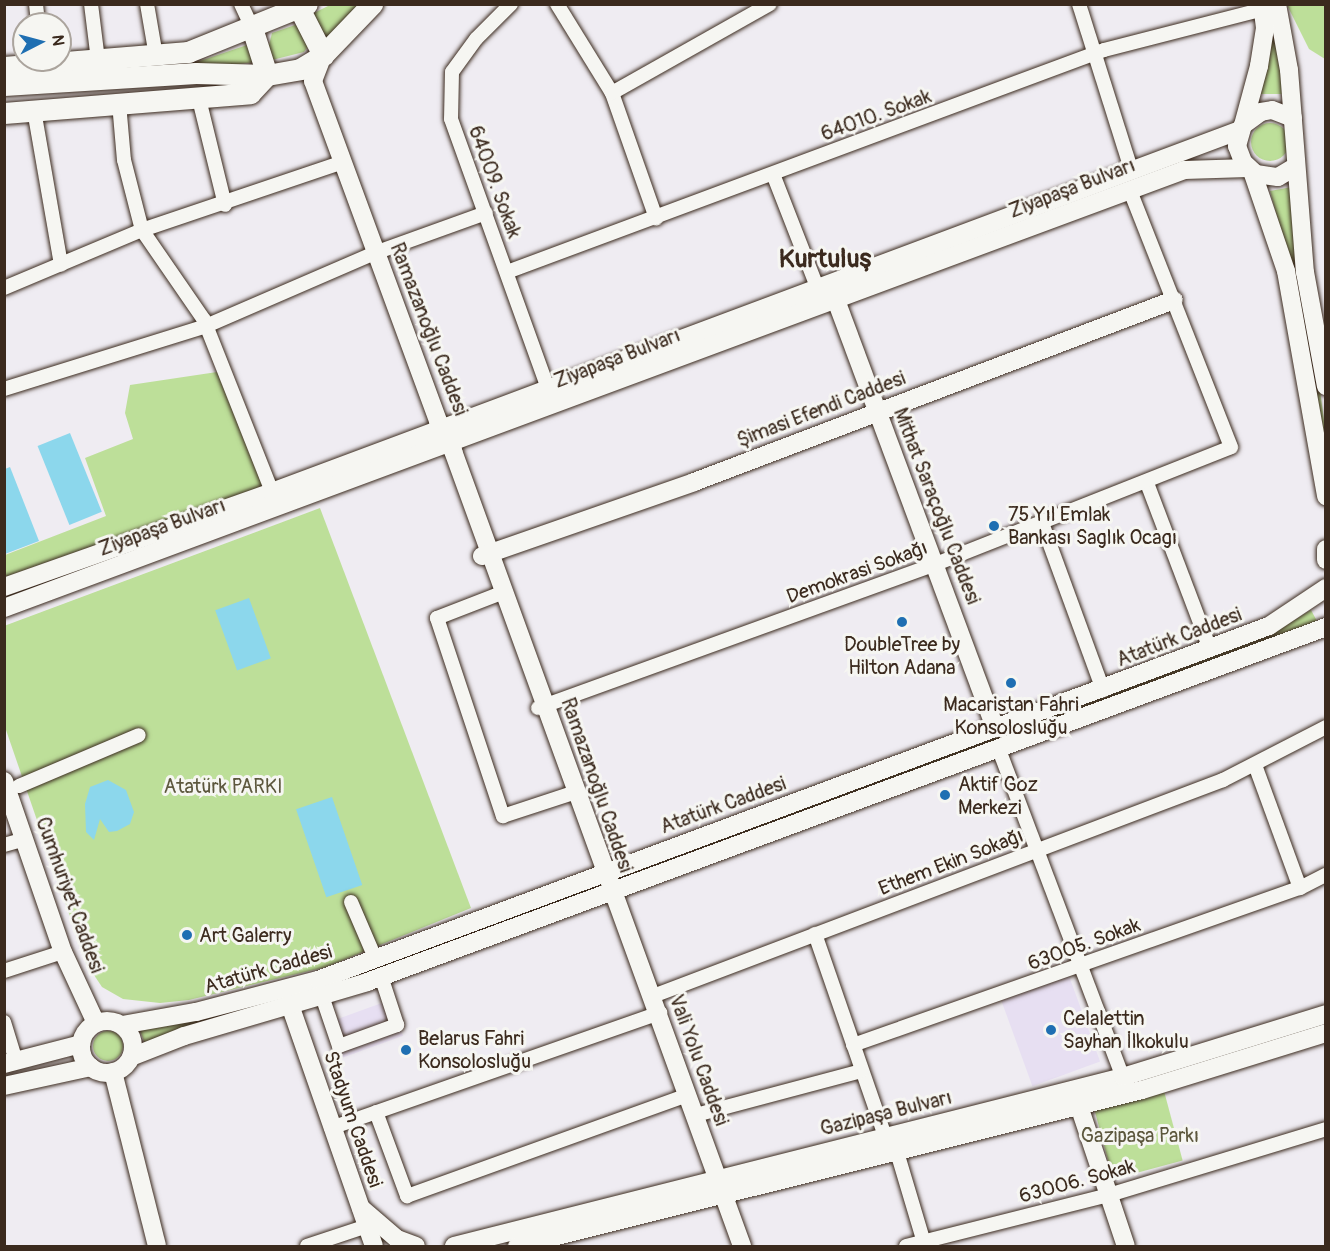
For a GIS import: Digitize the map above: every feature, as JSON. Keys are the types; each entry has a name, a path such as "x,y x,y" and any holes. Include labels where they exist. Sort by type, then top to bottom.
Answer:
{"main road":[{"path":"4,85 196,73 267,75 300,69 323,54 372,4"},
{"path":"72,61 188,52 303,6 323,54"},
{"path":"1268,6 1293,118 1305,272 1326,386"},
{"path":"1268,6 1259,66 1237,146 1250,169 1286,271 1326,496"},
{"path":"252,28 267,75"},
{"name":"Ramazanoğlu Caddesi","path":"323,54 312,79 338,164"},
{"path":"4,113 199,99 250,93 267,75"},
{"name":"Ramazanoğlu Caddesi","path":"267,75 302,82 338,164 442,437 605,879"},
{"path":"4,105 122,92 199,99"},
{"path":"1241,128 1261,112 1272,110 1293,118"},
{"name":"Ziyapaşa Bulvarı","path":"4,608 442,437 548,388 1132,172 1241,128"},
{"path":"1250,169 1267,177 1278,177 1296,166"},
{"name":"Ziyapaşa Bulvarı","path":"4,587 272,492 442,437 836,300 1184,170 1250,169"},
{"name":"Mithat Saraçoğlu Caddesi","path":"836,300 936,564 995,729"},
{"name":"Şimasi Efendi Caddesi","path":"486,555 694,482 1174,300"},
{"path":"1326,549 1326,560"},
{"path":"1326,589 1326,607"},
{"name":"Atatürk Caddesi","path":"131,1057 184,1036 322,996 381,976 605,879 1269,626 1326,589"},
{"name":"Atatürk Caddesi","path":"122,1025 196,1012 318,980 605,879 998,747 1326,627"},
{"name":"Cumhuriyet Caddesi","path":"12,783 25,839 63,952 96,1023"},
{"name":"Vali Yolu Caddesi","path":"605,879 656,1005 696,1115 719,1187 742,1246"},
{"path":"284,1007 361,1234"},
{"name":"Stadyum Caddesi","path":"284,1007 360,1207 361,1234 374,1246"},
{"name":"Gazipaşa Bulvarı","path":"517,1246 885,1136 1077,1097 1123,1077 1326,1014"},
{"path":"91,1067 83,1057 81,1044 84,1035 96,1023 114,1022 122,1025 132,1040 131,1057 113,1072"},
{"name":"Gazipaşa Bulvarı","path":"454,1246 719,1187 897,1152 1077,1097 1326,1033"},
{"path":"10,1063 81,1044"},
{"path":"4,1086 91,1067 113,1072"},
{"path":"113,1072 157,1246"},
{"path":"1077,1097 1126,1246"},
{"path":"360,1207 397,1239 416,1246"}],"street":[{"path":"92,4 99,60"},
{"path":"147,4 156,56"},
{"path":"241,4 252,28"},
{"name":"64009. Sokak","path":"511,4 477,39 452,72 450,119 548,388"},
{"path":"557,4 612,93 656,218"},
{"path":"612,93 770,4"},
{"path":"1079,4 1132,172"},
{"name":"64010. Sokak","path":"507,272 1095,54 1268,6"},
{"path":"199,99 225,205"},
{"path":"119,103 124,160 142,230 206,326 272,492"},
{"path":"34,110 61,265"},
{"path":"4,288 142,230 225,205 338,164"},
{"path":"772,174 817,287"},
{"name":"Demokrasi Sokağı","path":"541,706 936,564 1147,483 1231,447 1130,191"},
{"path":"4,389 206,326 372,254 486,213"},
{"path":"1147,483 1210,649"},
{"path":"1042,523 1103,690"},
{"path":"500,594 437,618 503,816 573,793"},
{"name":"Ethem Ekin Sokağı","path":"331,1128 656,1005 815,934 1255,765 1326,728"},
{"path":"12,783 139,735"},
{"path":"998,747 1123,1077"},
{"path":"1255,765 1300,888"},
{"path":"4,845 25,839"},
{"name":"63005. Sokak","path":"853,1045 1082,967 1300,888 1326,875"},
{"path":"351,902 373,953"},
{"path":"815,934 885,1136"},
{"path":"4,971 63,952"},
{"path":"322,996 339,1046 397,1025 381,976"},
{"path":"4,1022 10,1063"},
{"path":"696,1115 861,1071"},
{"path":"376,1112 407,1196 688,1095"},
{"name":"63006. Sokak","path":"906,1246 924,1244 1109,1195 1326,1129"},
{"path":"897,1152 924,1244"},
{"path":"307,1246 361,1234"}],"shaded area":[{"name":"Celalettin Sayhan İlkokulu","path":"1069,976 1100,1062 1032,1086 1001,1001"},
{"path":"390,1000 403,1036 340,1059 327,1023"}],"green space":[{"path":"330,5 361,5 328,40 312,14"},
{"path":"1271,5 1284,94 1261,94"},
{"path":"1287,5 1325,5 1325,59 1309,49"},
{"path":"298,24 309,45 304,52 272,60 267,53 272,33"},
{"path":"247,45 255,62 224,66 194,63"},
{"path":"1270,123 1284,128 1289,142 1284,156 1270,161 1256,156 1251,142 1256,128"},
{"path":"1292,187 1325,427 1325,461 1291,267 1270,191"},
{"path":"217,372 224,376 276,482 5,577 5,555 106,516 85,458 133,439 125,413 130,385"},
{"name":"Atatürk PARKI","path":"320,508 471,908 326,967 189,1000 160,1003 123,999 102,987 86,963 5,727 4,626"},
{"path":"1311,610 1318,623 627,879 624,875 1273,633"},
{"path":"594,885 595,890 332,985 145,1044 139,1028"},
{"path":"108,1031 119,1035 123,1046 119,1057 108,1061 97,1057 93,1046 97,1035"},
{"name":"Gazipaşa Parkı","path":"1164,1091 1183,1161 1113,1179 1094,1110"}],"water":[{"path":"70,433 102,512 69,525 38,446"},
{"path":"10,467 39,541 5,554 5,469"},
{"path":"249,598 271,658 237,670 215,610"},
{"path":"108,780 126,790 134,812 130,824 117,831 109,832 100,819 94,840 86,832 85,804 90,787"},
{"path":"332,797 362,885 326,897 296,809"}],"place":[{"name":"75 Yıl Emlak Bankası Saglık Ocagı","path":"994,526"},
{"name":"DoubleTree by Hilton Adana","path":"902,622"},
{"name":"Macaristan Fahri Konsolosluğu","path":"1011,683"},
{"name":"Aktif Goz Merkezi","path":"945,795"},
{"name":"Art Galerry","path":"187,935"},
{"name":"Celalettin Sayhan İlkokulu","path":"1051,1030"},
{"name":"Belarus Fahri Konsolosluğu","path":"406,1050"}],"district":[{"name":"Kurtuluş","path":"825,260"}]}
